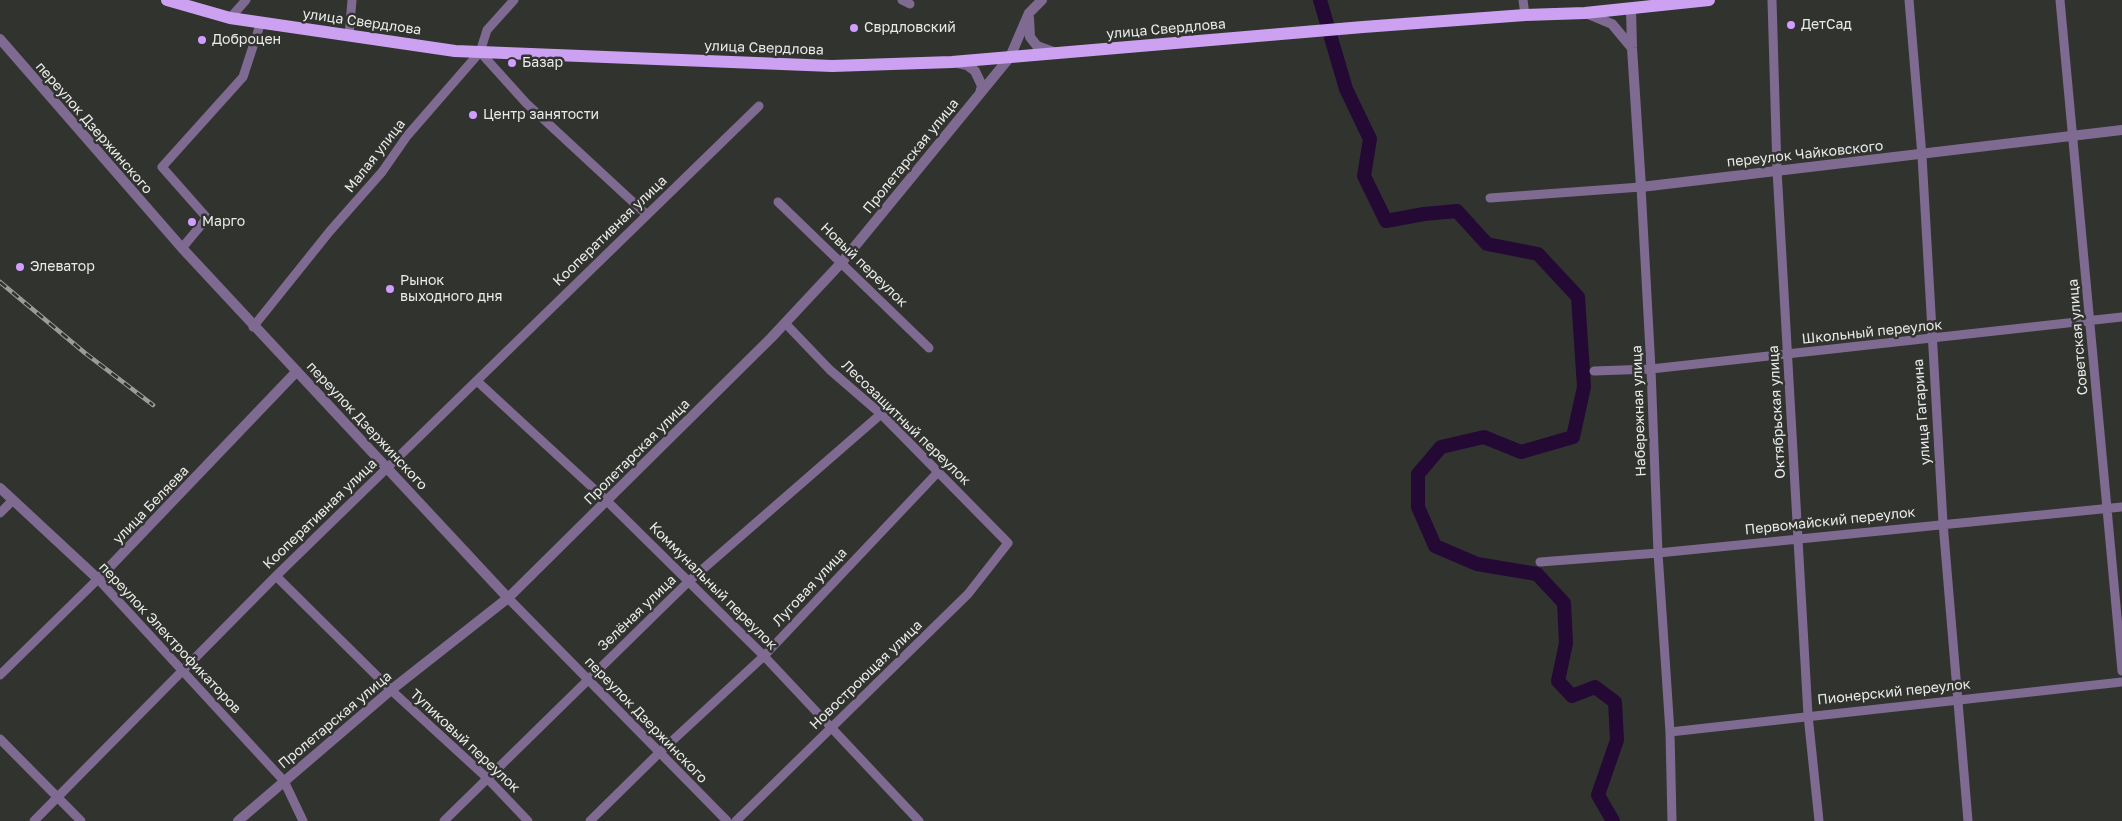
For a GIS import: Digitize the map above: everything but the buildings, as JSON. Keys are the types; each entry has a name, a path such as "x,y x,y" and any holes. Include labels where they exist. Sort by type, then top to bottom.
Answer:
{"main road":[{"name":"улица Свердлова","path":"167,0 230,18 455,51 832,66 952,62 1059,54 1525,15 1584,13 1631,4 1709,0"}],"street":[{"path":"230,18 246,0"},
{"path":"349,36 352,0"},
{"name":"Малая улица","path":"254,327 330,231 382,172 407,136 480,52 488,30 514,0"},
{"path":"1042,0 1029,13 1030,37 1037,46 1059,54"},
{"path":"1523,0 1525,15"},
{"name":"Октябрьская улица","path":"1772,0 1777,170 1808,715 1819,821"},
{"name":"улица Гагарина","path":"1909,0 1922,156 1943,523 1968,821"},
{"name":"Советская улица","path":"2060,0 2071,136 2091,322 2106,508 2122,671"},
{"name":"Набережная улица","path":"1631,4 1651,369 1658,553 1670,732 1672,821"},
{"name":"Пролетарская улица","path":"238,821 391,690 508,598 785,323 842,262 1010,57 1029,13"},
{"path":"1584,13 1595,15 1612,24 1632,48"},
{"path":"182,248 207,218 162,167 243,77 261,22"},
{"name":"переулок Дзержинского","path":"0,39 182,248 254,327 508,598 727,821"},
{"path":"480,52 526,103 647,215"},
{"path":"952,62 967,65 975,71 982,86 980,94"},
{"name":"Кооперативная улица","path":"34,821 58,799 276,576 759,106"},
{"name":"переулок Чайковского","path":"1490,198 1641,187 1777,170 1922,156 2122,130"},
{"name":"Новый переулок","path":"778,202 929,348"},
{"name":"Школьный переулок","path":"1594,372 1651,369 1788,355 2122,317"},
{"name":"Лесозащитный переулок","path":"785,323 830,370 881,414 1008,543"},
{"name":"улица Беляева","path":"0,675 98,579 297,371"},
{"name":"Коммунальный переулок","path":"477,380 607,501 764,656 919,821"},
{"name":"Зелёная улица","path":"444,821 688,582 881,414"},
{"name":"Луговая улица","path":"590,821 659,753 764,656 938,471"},
{"name":"переулок Электрофикаторов","path":"0,488 98,579 183,670 284,781 303,821"},
{"path":"0,513 13,500"},
{"name":"Первомайский переулок","path":"1540,562 1658,553 1943,523 2122,507"},
{"name":"Новостроющая улица","path":"736,821 968,594 1008,543"},
{"name":"Тупиковый переулок","path":"276,576 391,690 487,778 528,821"},
{"name":"Пионерский переулок","path":"1670,732 1808,715 2122,682"},
{"path":"0,739 82,821"}],"waterway":[{"path":"1320,0 1346,89 1370,139 1364,176 1386,221 1424,214 1457,211 1487,244 1538,254 1578,297 1584,387 1573,437 1521,452 1484,437 1441,447 1418,474 1418,507 1435,546 1477,564 1537,574 1564,603 1566,643 1558,681 1572,696 1595,687 1615,702 1617,740 1598,795 1613,821"}],"railway":[{"path":"0,282 85,353 153,405"}],"place":[{"name":"ДетСад","path":"1791,25"},
{"name":"Сврдловский","path":"854,28"},
{"name":"Доброцен","path":"202,40"},
{"name":"Базар","path":"512,63"},
{"name":"Центр занятости","path":"473,115"},
{"name":"Марго","path":"192,222"},
{"name":"Элеватор","path":"20,267"},
{"name":"Рынок выходного дня","path":"390,289"}]}
